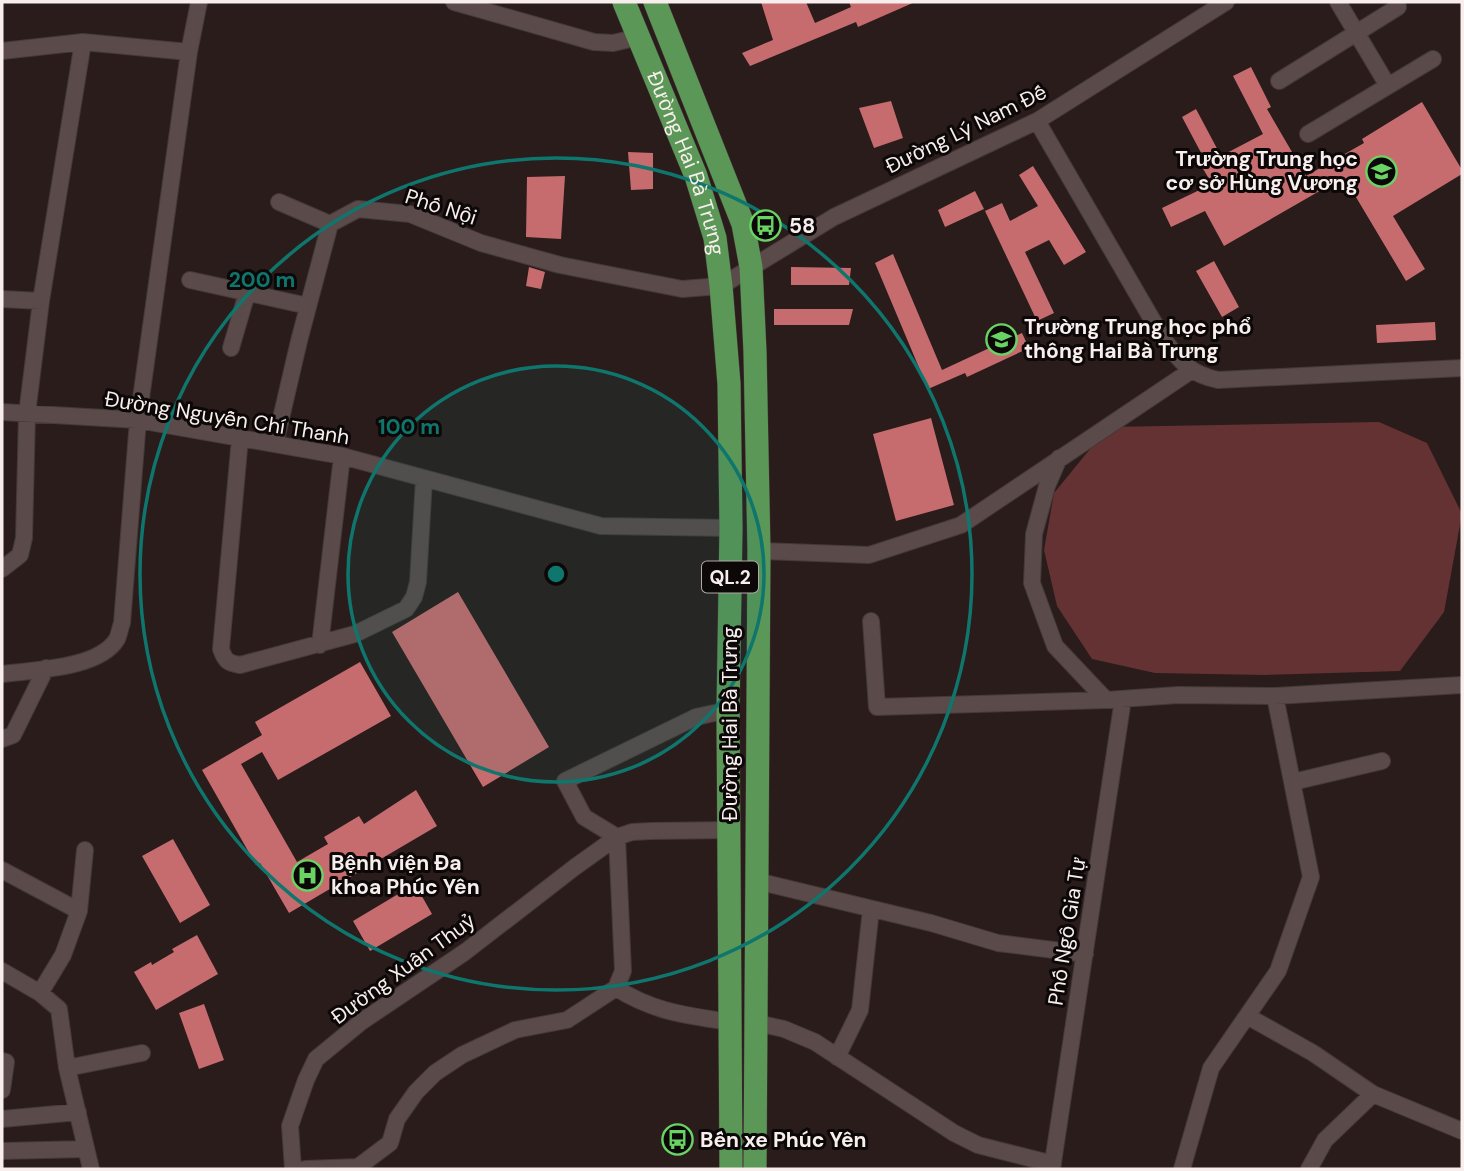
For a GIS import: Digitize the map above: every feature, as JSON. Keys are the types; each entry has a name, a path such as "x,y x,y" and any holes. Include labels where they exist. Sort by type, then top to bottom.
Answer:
{"highway":[{"name":"Đường Hai Bà Trưng","path":"624,2 696,177 715,238 721,286 729,384 731,528 731,1169"},
{"name":"Đường Hai Bà Trưng","path":"659,12 743,224 751,267 759,551 755,1169"},
{"path":"639,37 659,12"},
{"path":"729,710 758,710"}],"street":[{"path":"2,674 79,663 99,655 116,640 122,623 138,420 189,52 199,2"},
{"path":"454,2 594,42 613,43 639,37"},
{"name":"Đường Lý Nam Đế","path":"721,286 834,217 1037,121 1226,2"},
{"path":"1338,2 1388,86"},
{"path":"1279,81 1398,8"},
{"path":"2,51 83,42 189,52"},
{"path":"2,569 20,555 24,538 27,414 41,301 83,42"},
{"path":"1308,134 1433,59"},
{"path":"1037,121 1164,340 1182,363 1200,376 1219,380 1462,368"},
{"path":"275,444 330,224 279,202"},
{"name":"Phố Nội","path":"330,224 358,209 410,214 481,243 560,265 682,289 721,286"},
{"path":"190,280 308,306"},
{"path":"230,348 247,293"},
{"path":"2,299 41,301"},
{"path":"759,551 869,555 961,525 1192,370"},
{"name":"Đường Nguyễn Chí Thanh","path":"2,412 138,420 342,456 601,526 731,528"},
{"path":"240,438 221,649 224,659 229,663 240,665 320,645 355,634 405,609 414,597 418,582 424,479"},
{"path":"320,645 342,456"},
{"path":"1059,457 1047,486 1034,534 1032,583 1055,646 1106,700"},
{"path":"871,621 877,707 1106,700 1178,695 1275,696 1462,685"},
{"path":"2,739 13,735 46,668"},
{"path":"1182,1169 1211,1068 1278,971 1311,877 1275,696"},
{"name":"Phố Ngô Gia Tự","path":"1053,1167 1123,699"},
{"path":"305,1169 358,1167 376,1163 390,1143 397,1119 416,1092 435,1073 462,1055 515,1030 567,1020 616,988 622,971 617,837 584,817 565,780 696,717 729,710"},
{"path":"1293,782 1382,761"},
{"name":"Đường Xuân Thuỷ","path":"293,1169 290,1126 306,1080 316,1059 361,1022 465,952 575,866 617,837 632,832 730,830"},
{"path":"40,993 63,956 79,911 85,850"},
{"path":"2,870 79,911"},
{"path":"757,881 998,943 1085,954"},
{"path":"837,1057 860,1010 871,909"},
{"path":"2,971 40,993 59,1009 67,1068 91,1169"},
{"path":"616,988 639,1002 669,1012 729,1022"},
{"path":"1247,1016 1313,1053 1373,1094 1462,1131"},
{"path":"757,1023 785,1028 815,1042 954,1133 978,1145 1053,1167"},
{"path":"67,1068 142,1053"},
{"path":"2,1061 6,1062 2,1090"},
{"path":"1309,1169 1325,1140 1373,1094"},
{"path":"2,1119 78,1112"},
{"path":"2,1152 86,1149"}],"shaded area":[{"path":"1379,422 1427,443 1462,514 1444,612 1400,671 1265,675 1155,673 1092,659 1057,606 1044,550 1054,493 1108,427"}],"building":[{"path":"761,2 806,2 815,23 851,7 849,2 915,2 858,27 856,22 750,66 742,53 773,40"},
{"path":"1251,67 1271,107 1267,109 1306,176 1364,143 1362,139 1422,102 1462,170 1462,174 1393,216 1425,269 1406,281 1344,177 1224,246 1205,211 1171,227 1162,208 1212,184 1202,167 1207,164 1182,117 1196,109 1221,156 1263,134 1233,76"},
{"path":"891,101 903,138 874,148 859,108"},
{"path":"628,152 653,153 653,189 631,190"},
{"path":"1033,166 1086,252 1064,265 1049,240 1025,252 1054,313 1037,321 985,211 1002,203 1010,221 1038,206 1019,175"},
{"path":"565,176 561,239 526,237 527,177"},
{"path":"975,191 984,209 945,227 938,210"},
{"path":"893,254 942,370 1022,333 1029,348 967,377 965,373 928,389 875,263"},
{"path":"1214,261 1239,307 1222,317 1196,271"},
{"path":"529,267 545,272 541,289 526,286"},
{"path":"791,267 851,268 849,285 791,285"},
{"path":"774,309 853,309 849,325 774,325"},
{"path":"1435,322 1436,340 1377,343 1376,325"},
{"path":"931,418 954,505 896,521 873,434"},
{"path":"458,592 549,747 483,787 392,632"},
{"path":"360,662 391,716 278,780 262,752 241,764 297,862 328,844 324,837 359,816 364,824 416,790 437,826 289,913 260,863 256,865 202,770 262,735 255,722"},
{"path":"173,839 210,905 180,923 142,856"},
{"path":"415,884 432,914 370,951 353,921"},
{"path":"197,935 218,974 156,1010 134,972 151,962 152,965 174,952 172,949"},
{"path":"204,1004 224,1060 199,1069 179,1013"}],"place":[{"name":"Trường Trung học cơ sở Hùng Vương","path":"1381,171"},
{"name":"58","path":"766,226"},
{"name":"Trường Trung học phổ thông Hai Bà Trưng","path":"1001,339"},
{"name":"Bệnh viện Đa khoa Phúc Yên","path":"308,875"},
{"name":"Bến xe Phúc Yên","path":"677,1140"}]}
